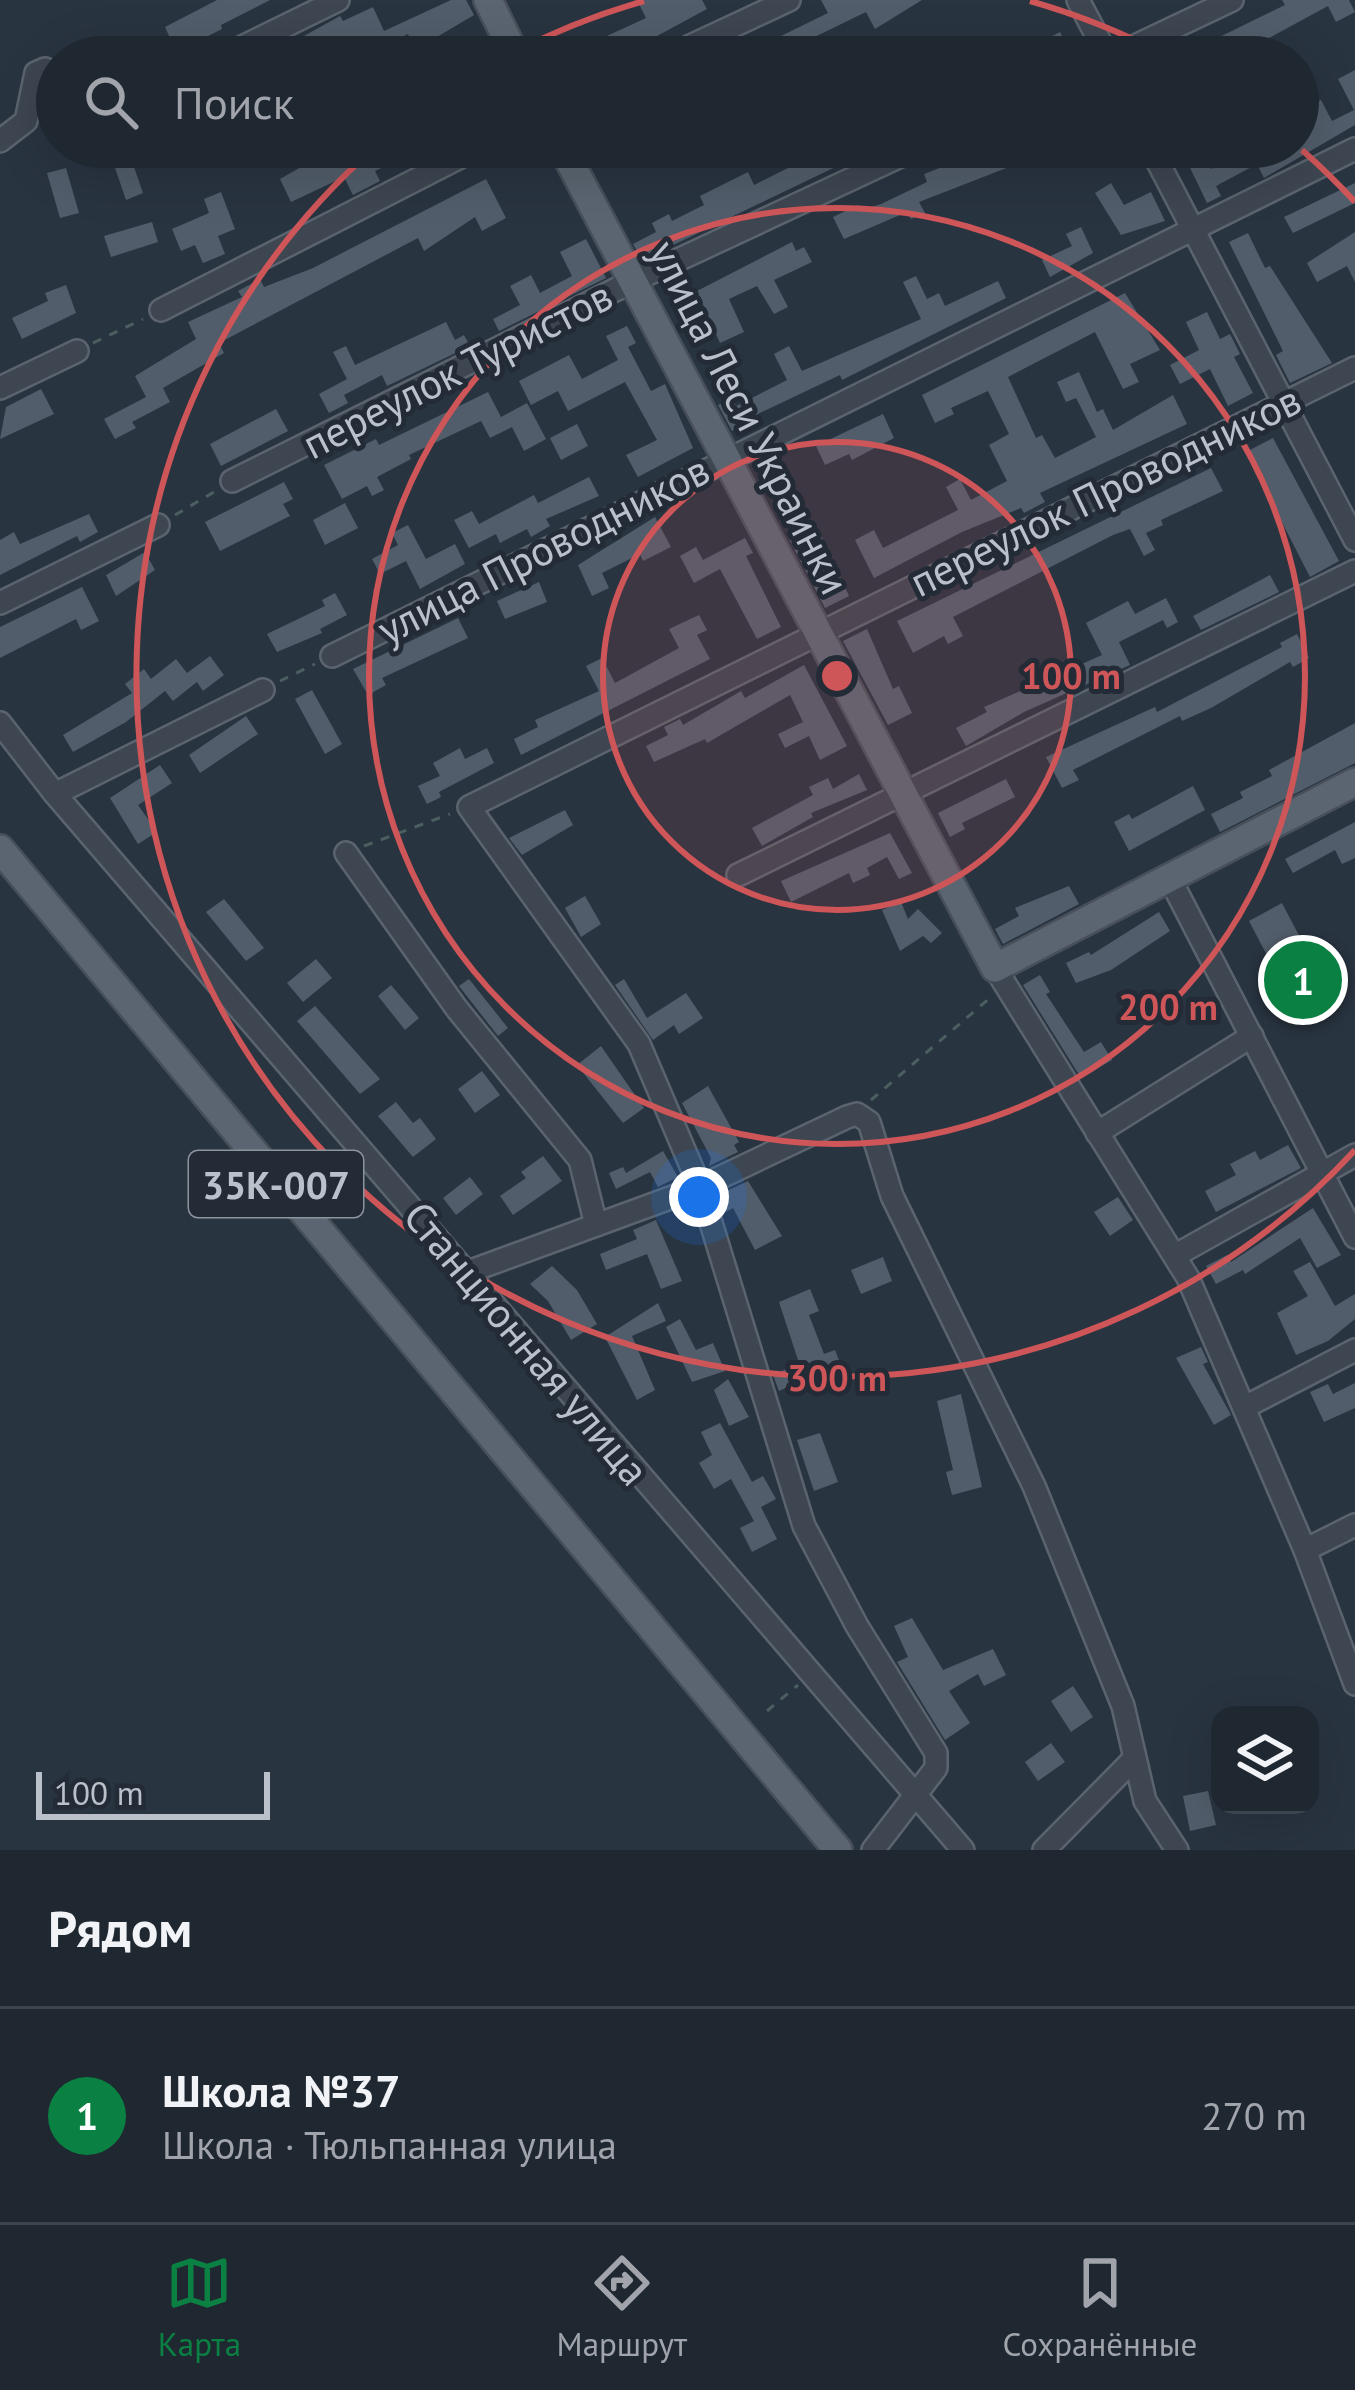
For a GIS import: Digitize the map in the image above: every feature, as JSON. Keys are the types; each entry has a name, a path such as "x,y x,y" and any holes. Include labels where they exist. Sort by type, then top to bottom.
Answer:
{"main road":[{"path":"488,0 506,36"},
{"name":"улица Леси Украинки","path":"573,168 999,978"},
{"path":"999,978 1170,879 1355,782"},
{"name":"35К-007","path":"0,849 838,1850"}],"street":[{"path":"265,36 338,0"},
{"path":"712,36 789,0"},
{"path":"1078,0 1098,36"},
{"path":"1155,36 1232,0"},
{"path":"8,136 32,109 36,74"},
{"name":"улица Проводников","path":"1319,168 1355,149"},
{"path":"161,310 439,168"},
{"name":"переулок Туристов","path":"232,481 633,281 875,168"},
{"path":"1160,168 1355,541"},
{"name":"улица Проводников","path":"332,656 724,458 1318,168"},
{"path":"0,388 76,351"},
{"name":"переулок Проводников","path":"469,807 1282,400 1355,368"},
{"path":"0,603 158,525"},
{"path":"738,875 1355,571"},
{"path":"56,794 262,690"},
{"name":"Станционная улица","path":"0,723 959,1848"},
{"path":"469,807 639,1044 700,1187 804,1526 857,1626 936,1753 935,1768 873,1850"},
{"path":"346,853 457,1009 580,1160 596,1225"},
{"path":"1170,879 1355,1237"},
{"name":"улица Леси Украинки","path":"999,978 1177,1256 1305,1550 1355,1684"},
{"path":"1097,1133 1252,1036"},
{"path":"468,1272 700,1187 862,1109 892,1196 1034,1486 1123,1706 1131,1762 1145,1801 1177,1850"},
{"path":"1177,1256 1355,1155"},
{"path":"1245,1407 1355,1350"},
{"path":"1305,1550 1355,1526"},
{"path":"1044,1850 1131,1762"}],"path":[{"path":"76,351 161,310"},
{"path":"158,525 232,481"},
{"name":"улица Проводников","path":"262,690 332,656"},
{"path":"346,853 469,807"},
{"path":"862,1109 966,1018 999,978"},
{"path":"767,1711 810,1675"}],"building":[{"path":"217,0 270,0 208,36 169,36 165,27"},
{"path":"451,0 466,0 474,15 439,36 304,36 340,16 343,21 373,7 384,31"},
{"path":"637,0 702,0 707,9 657,36 607,36 646,18"},
{"path":"821,0 922,0 875,29 866,12 817,36 781,36 828,13"},
{"path":"1282,0 1349,0 1355,12 1336,22 1328,6 1273,36 1222,36 1285,5"},
{"path":"1355,70 1355,125 1319,146 1319,101 1332,121 1354,110 1338,79"},
{"path":"66,168 79,213 60,218 47,173"},
{"path":"115,168 134,168 143,193 126,200"},
{"path":"299,168 381,168 375,171 380,181 353,195 344,177 291,202 280,179"},
{"path":"788,168 833,168 642,260 633,244 656,232 652,223 669,214 672,221 704,205 700,196 748,172 754,185"},
{"path":"940,168 1006,168 919,202 925,213 911,219 907,212 844,239 833,217 858,205 860,211 881,204 927,182 924,174"},
{"path":"1190,168 1250,168 1216,186 1221,196 1207,203"},
{"path":"1259,168 1281,168 1264,178"},
{"path":"486,179 506,218 482,231 475,217 424,251 418,238 219,343 224,353 163,388 170,402 132,422 136,428 115,439 104,419 146,397 135,376 196,339 188,322 242,297 238,291 260,279 264,287 313,268"},
{"path":"1111,183 1124,205 1151,192 1165,221 1121,235 1095,193"},
{"path":"1355,183 1355,203 1293,233 1284,217"},
{"path":"221,192 235,229 218,236 225,254 203,263 195,245 181,251 172,229 209,213 204,199"},
{"path":"152,222 158,242 111,257 104,236"},
{"path":"1081,227 1093,253 1050,277 1042,260 1072,246 1066,234"},
{"path":"1355,232 1355,282 1347,266 1317,282 1307,263"},
{"path":"1248,233 1265,268 1270,266 1332,363 1290,383 1276,355 1283,351 1229,242"},
{"path":"586,239 606,278 499,331 493,319 520,305 510,286 531,275 540,293 572,276 560,252"},
{"path":"792,242 796,251 804,247 812,262 774,280 788,307 774,314 757,286 729,299 744,332 720,343 697,291"},
{"path":"916,276 927,299 939,293 945,306 998,281 1006,298 842,380 840,375 743,421 745,425 732,431 718,405 732,399 736,406 787,380 774,354 789,346 802,371 921,319 903,282"},
{"path":"66,285 76,313 22,339 12,318 48,301 45,293"},
{"path":"1125,293 1160,350 1130,364 1139,382 1123,389 1095,332 1008,377 1036,438 1042,435 1055,458 1096,437 1076,398 1066,402 1057,382 1079,372 1097,412 1103,409 1113,430 1173,395 1187,424 1040,493 1045,502 1024,513 1021,508 962,532 874,578 855,540 874,530 883,548 958,510 946,487 960,479 971,500 1007,481 989,445 1009,434 988,391 951,408 954,414 935,423 922,395"},
{"path":"1207,312 1220,339 1230,334 1240,354 1234,357 1253,393 1228,406 1210,369 1180,384 1170,365 1199,350 1186,322"},
{"path":"446,322 455,340 464,335 470,346 387,386 382,375 344,395 348,403 329,413 319,394 347,379 333,352 346,346 355,365"},
{"path":"627,326 636,343 628,347 651,391 665,384 693,448 638,477 626,455 657,440 625,382 568,411 558,391 531,405 519,381 569,355 582,379 618,360 606,336"},
{"path":"41,389 54,414 0,439 6,407"},
{"path":"488,392 501,417 527,403 546,439 524,451 512,427 490,438 481,421 409,455 411,459 377,477 384,490 372,496 367,486 342,499 324,465 376,439 379,445"},
{"path":"276,409 288,431 221,466 210,444"},
{"path":"883,414 894,438 852,460 849,454 825,465 816,446"},
{"path":"577,424 588,446 561,460 550,438"},
{"path":"1273,438 1339,561 1310,577 1246,452"},
{"path":"1211,468 1223,491 1161,520 1163,525 1146,533 1155,550 1144,556 1130,529 1113,535 953,617 963,636 948,644 944,636 913,653 897,621"},
{"path":"589,477 599,496 546,519 550,526 531,537 527,529 500,543 496,534 469,548 454,520 472,511 479,524 534,495 538,503"},
{"path":"284,482 293,499 283,504 290,516 220,551 205,522"},
{"path":"345,503 358,528 325,545 313,520"},
{"path":"89,514 98,532 80,542 77,536 0,575 0,540 14,532 20,544"},
{"path":"655,517 671,547 643,561 640,554 602,573 609,588 592,596 578,565"},
{"path":"408,525 426,559 455,544 465,564 420,589 406,561 380,574 372,559 398,545 392,533"},
{"path":"816,525 849,596 825,608 789,539"},
{"path":"745,538 753,553 746,556 781,627 757,639 720,569 694,583 680,556 696,547 703,560"},
{"path":"145,552 155,570 116,596 106,575"},
{"path":"1270,575 1279,592 1201,630 1193,616"},
{"path":"539,582 547,602 505,619 497,601"},
{"path":"82,587 99,621 81,630 76,619 0,658 0,627"},
{"path":"335,593 347,615 320,629 322,633 277,652 267,634 325,606 322,600"},
{"path":"1166,598 1178,622 1167,628 1163,620 1119,642 1130,665 1024,712 966,746 956,728 987,712 984,707 1102,655 1086,623 1128,601 1135,614"},
{"path":"699,615 707,630 697,635 710,659 521,755 514,739 538,727 535,720 599,691 586,666 602,658 615,683 679,648 669,629"},
{"path":"458,618 468,638 382,678 386,685 368,695 353,669"},
{"path":"867,629 893,689 899,686 912,713 888,725 843,641"},
{"path":"1297,634 1309,658 1293,667 1290,662 1211,708 1182,721 1180,716 1073,770 1079,780 1062,788 1046,757 1155,707 1157,712 1282,647 1280,643"},
{"path":"210,656 224,675 203,691 197,682 173,701 165,691 126,722 73,752 63,735 132,693 125,684 144,669 151,679 176,659 187,673"},
{"path":"804,665 847,746 820,760 809,736 785,748 778,734 803,722 790,695 707,743 705,739 654,762 646,746 668,735 664,727 680,719 683,725 741,691 745,698"},
{"path":"312,690 342,744 325,754 295,699"},
{"path":"246,716 258,734 200,773 189,755"},
{"path":"1355,723 1355,763 1220,832 1211,814 1272,776 1269,770"},
{"path":"460,748 465,759 487,748 494,763 439,792 441,797 427,804 418,786 440,776 433,763"},
{"path":"160,765 172,783 138,805 157,832 138,844 110,798"},
{"path":"859,774 867,790 811,813 813,817 762,846 752,828 813,795 809,787 828,778 833,789"},
{"path":"1006,779 1015,797 962,823 965,829 950,837 938,813"},
{"path":"1193,786 1205,810 1129,851 1114,822 1129,814 1132,819"},
{"path":"565,810 573,825 522,855 509,838"},
{"path":"1355,822 1355,858 1342,864 1335,850 1293,873 1285,859"},
{"path":"890,833 912,873 899,879 887,857 867,868 870,875 853,883 849,873 791,902 781,881"},
{"path":"1069,886 1079,904 1003,944 995,929 1019,916 1015,908"},
{"path":"585,896 601,924 581,937 565,908"},
{"path":"224,899 264,948 246,961 206,912"},
{"path":"901,902 908,919 918,909 942,933 931,943 923,936 900,951 882,910"},
{"path":"1282,903 1329,993 1296,1011 1249,921"},
{"path":"1159,912 1170,931 1111,970 1076,983 1066,963 1091,955"},
{"path":"316,959 332,978 303,1002 287,983"},
{"path":"1040,975 1050,992 1046,994 1084,1052 1101,1042 1112,1060 1081,1078 1023,985"},
{"path":"469,979 508,1028 498,1036 459,986"},
{"path":"624,979 647,1018 686,993 703,1018 679,1034 674,1025 653,1040 615,985"},
{"path":"391,985 419,1018 405,1030 378,996"},
{"path":"315,1006 380,1079 360,1094 297,1021"},
{"path":"601,1046 644,1108 623,1123 577,1065"},
{"path":"482,1071 500,1095 475,1113 458,1089"},
{"path":"708,1086 739,1142 734,1145 738,1152 709,1166 711,1158 682,1103"},
{"path":"396,1102 413,1123 420,1118 436,1139 413,1157 378,1116"},
{"path":"1288,1145 1301,1168 1216,1212 1205,1191 1236,1175 1230,1164 1255,1151 1260,1160"},
{"path":"663,1151 678,1177 658,1187 650,1172 616,1189 609,1173 623,1167 626,1173"},
{"path":"543,1156 562,1181 513,1215 500,1196 526,1178 521,1172"},
{"path":"470,1177 483,1194 456,1215 443,1198"},
{"path":"748,1181 782,1236 755,1250 733,1208 724,1213 718,1195"},
{"path":"1118,1197 1133,1220 1110,1236 1094,1212"},
{"path":"1313,1208 1341,1255 1317,1268 1300,1238 1245,1274 1243,1270 1216,1284 1206,1266 1227,1255 1231,1262"},
{"path":"656,1220 682,1281 661,1289 647,1254 606,1270 600,1254 637,1239 633,1230"},
{"path":"883,1257 892,1281 861,1294 851,1270"},
{"path":"1310,1262 1335,1306 1355,1294 1355,1319 1328,1341 1296,1355 1277,1313 1308,1296 1293,1271"},
{"path":"552,1266 577,1290 597,1324 571,1340 548,1301 530,1284"},
{"path":"810,1289 819,1311 809,1315 824,1354 835,1350 840,1363 779,1391 773,1375 799,1363 779,1302"},
{"path":"658,1303 666,1321 632,1336 655,1390 637,1400 605,1337"},
{"path":"680,1319 696,1350 713,1343 725,1371 692,1382 666,1327"},
{"path":"1201,1347 1208,1362 1203,1364 1231,1415 1214,1425 1176,1358"},
{"path":"728,1379 749,1417 729,1426 714,1390"},
{"path":"1355,1383 1355,1408 1324,1422 1310,1392 1328,1384 1333,1394"},
{"path":"961,1394 982,1487 952,1495 946,1472 953,1470 937,1401"},
{"path":"720,1423 752,1482 763,1476 776,1499 761,1507 777,1539 752,1552 740,1528 754,1521 731,1479 714,1489 699,1463 712,1455 701,1432"},
{"path":"820,1433 838,1482 814,1491 797,1440"},
{"path":"912,1618 943,1670 993,1649 1006,1675 984,1686 978,1674 949,1691 970,1723 945,1740 897,1662 908,1657 894,1626"},
{"path":"1073,1686 1093,1717 1071,1732 1051,1701"},
{"path":"1051,1743 1065,1762 1038,1781 1025,1762"},
{"path":"1208,1791 1216,1825 1190,1831 1183,1796"}],"place":[{"name":"Школа №37","path":"1303,980"}]}
